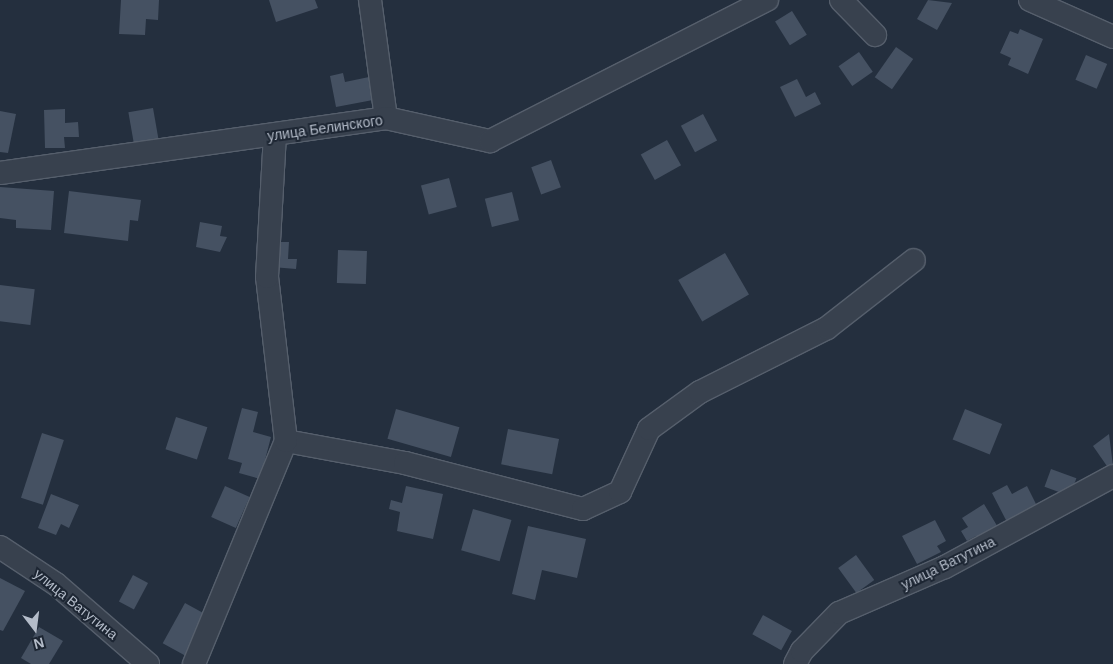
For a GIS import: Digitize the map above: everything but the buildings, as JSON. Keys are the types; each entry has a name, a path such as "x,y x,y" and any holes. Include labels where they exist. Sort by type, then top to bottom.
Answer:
{"street":[{"path":"370,0 386,118"},
{"name":"улица Белинского","path":"0,173 386,118 490,141 767,0"},
{"path":"841,0 875,35"},
{"path":"1030,0 1113,37"},
{"path":"194,664 286,441 266,277 275,134"},
{"path":"286,441 405,463 583,508 620,492 649,429 700,392 827,328 914,260"},
{"name":"улица Ватутина","path":"795,664 802,651 839,613 944,567 1113,476"},
{"name":"улица Ватутина","path":"0,547 56,584 148,664"}]}
